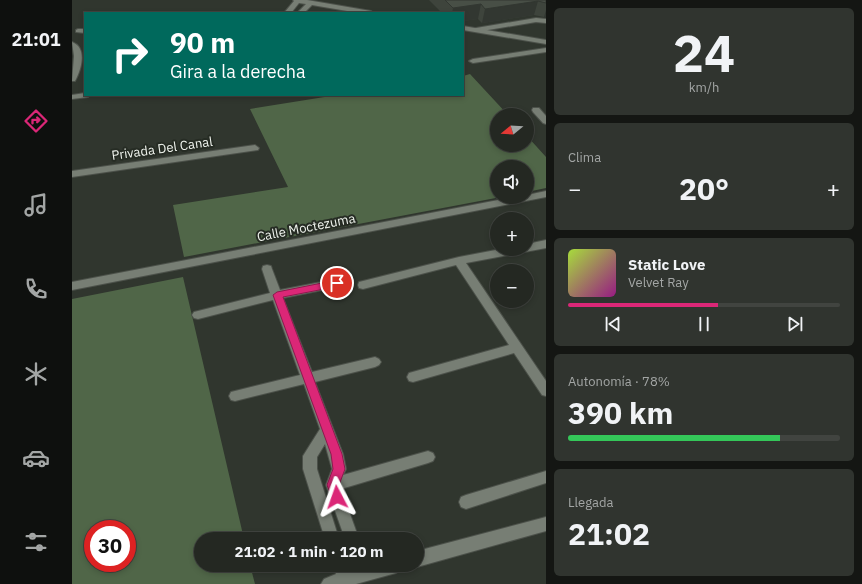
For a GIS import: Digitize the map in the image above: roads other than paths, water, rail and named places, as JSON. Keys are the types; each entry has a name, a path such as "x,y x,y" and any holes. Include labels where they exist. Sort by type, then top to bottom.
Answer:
{"street":[{"path":"288,12 297,0 365,12"},
{"path":"301,12 310,3"},
{"path":"464,28 546,42"},
{"path":"522,38 546,34"},
{"path":"72,44 76,47 78,56 77,68 72,79"},
{"path":"473,61 546,50"},
{"path":"72,96 84,95"},
{"path":"536,110 546,121"},
{"name":"Privada Del Canal","path":"72,174 255,148"},
{"name":"Calle Moctezuma","path":"72,286 546,194"},
{"path":"534,247 546,244"},
{"path":"363,285 459,260 490,254"},
{"path":"459,260 546,391"},
{"path":"267,269 336,454 339,469 333,485 350,532"},
{"path":"198,315 277,295 337,283"},
{"path":"413,377 517,347"},
{"path":"234,396 375,362"},
{"path":"327,430 310,456 310,469 330,532"},
{"path":"333,485 428,456"},
{"path":"466,502 546,477"},
{"path":"424,557 546,524"},
{"path":"329,584 343,572"}],"lane":[{"path":"476,30 536,20 546,21"}]}
